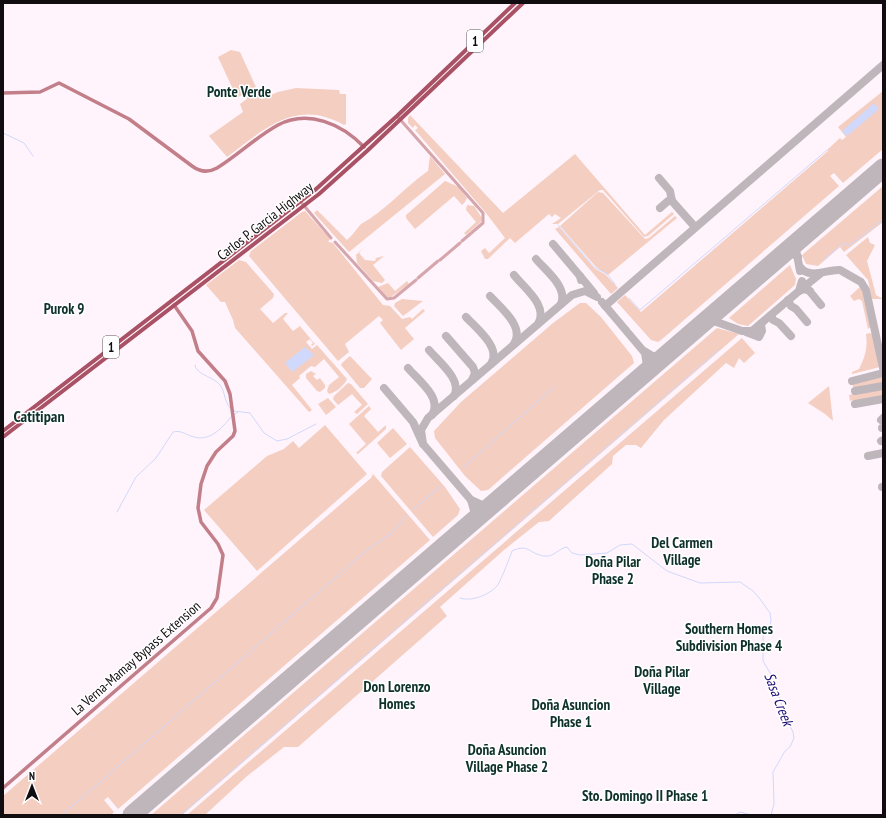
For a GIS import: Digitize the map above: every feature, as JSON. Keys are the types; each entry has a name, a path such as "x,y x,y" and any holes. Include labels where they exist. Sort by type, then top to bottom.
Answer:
{"highway":[{"name":"Carlos P. Garcia Highway","path":"3,431 157,315 174,305 204,283 304,206 346,170 515,3"},
{"name":"Carlos P. Garcia Highway","path":"3,437 234,252 301,202 399,118 523,3"},
{"path":"234,252 242,253 241,247"},
{"path":"200,279 204,283"}],"main road":[{"path":"3,93 40,92 59,83 129,119 192,166 202,171 210,171 218,168 271,129 283,123 296,120 318,120 336,125 349,133 364,147"},
{"name":"La Verna-Mamay Bypass Extension","path":"3,788 215,603 223,555 221,548 199,518 200,492 202,477 213,455 234,434 234,420 230,394 225,381 198,351 192,330 174,305"}],"street":[{"path":"335,242 387,299 394,298 483,223 483,213 399,118"},
{"path":"301,202 331,238"}],"shaded area":[{"path":"231,50 240,52 256,87 249,91 251,96 258,92 261,99 278,92 296,88 339,90 340,94 346,94 346,124 344,125 326,117 310,115 295,116 281,120 268,127 227,157 209,136 243,112 240,104 247,99 245,93 237,98 218,57"},
{"path":"883,91 883,149 843,183 834,173 830,176 839,186 661,340 658,342 651,340 617,302 625,295 641,312 828,151 827,150 840,138 842,140 846,137 838,127"},
{"path":"410,115 503,213 575,154 645,235 672,212 674,214 648,236 644,237 603,190 600,190 558,224 552,224 561,218 555,214 552,217 549,214 515,243 510,238 488,259 485,259 481,251 485,248 489,253 505,238 486,213 415,130 418,128 415,125 413,128 408,123 408,118"},
{"path":"430,156 445,174 349,252 314,213 317,210 347,240 361,224 387,206 428,171"},
{"path":"445,181 459,187 467,198 465,202 462,205 454,196 415,229 406,218 406,215"},
{"path":"883,186 883,222 844,252 840,247 818,266 806,264 802,255"},
{"path":"598,192 603,193 645,239 649,238 675,216 677,218 608,275 596,267 560,226"},
{"path":"467,205 474,206 482,218 481,222 466,235 464,233 476,222 466,210"},
{"path":"305,211 330,239 328,242 333,243 383,305 390,306 402,319 410,317 412,319 423,309 425,311 405,328 414,339 401,350 380,323 383,320 379,316 345,344 349,352 338,361 249,256 251,251"},
{"path":"559,227 595,269 605,274 618,288 611,294 555,229"},
{"path":"868,237 870,243 875,245 867,261 876,295 883,299 872,299 868,280 846,255"},
{"path":"363,248 359,253 365,260 375,261 376,258 384,256 373,265 385,280 382,283 373,281 357,263 356,255"},
{"path":"239,260 246,262 274,294 273,298 260,309 273,323 285,313 288,313 283,319 293,331 300,326 315,344 312,346 311,345 313,343 310,339 306,342 312,349 317,345 347,379 340,388 329,394 327,391 329,385 339,377 324,359 315,367 311,366 299,376 300,378 292,385 312,410 309,412 235,328 225,302 221,302 206,285"},
{"path":"790,265 796,279 795,285 748,326 738,324 729,318"},
{"path":"407,281 409,284 391,297 387,297 378,287 388,283 395,291"},
{"path":"860,287 865,294 872,326 868,329 862,301 859,299 854,301 850,296"},
{"path":"402,299 423,301 403,316 394,306 395,303"},
{"path":"580,303 586,303 601,317 632,356 634,363 488,490 481,491 465,476 435,438 434,431 461,402 553,323"},
{"path":"717,328 739,334 182,815 151,815"},
{"path":"870,333 873,335 880,367 852,374 852,372 859,369 861,365 866,348 866,334"},
{"path":"742,338 755,353 744,363 739,358 734,368 726,363 664,420 641,448 636,445 626,445 613,456 612,464 549,521 539,522 504,550 440,607 447,616 298,747 284,747 246,777 205,815 187,815"},
{"path":"350,356 372,379 364,388 360,388 341,365"},
{"path":"311,371 316,374 313,376 317,380 320,378 325,385 325,388 320,392 317,391 306,378 306,374"},
{"path":"880,376 883,378 883,384 854,391 852,383"},
{"path":"348,383 351,384 368,404 357,414 354,412 362,405 352,394 338,405 333,399 334,396"},
{"path":"829,386 833,421 808,403"},
{"path":"883,387 883,398 855,404 854,400 850,401 849,395"},
{"path":"328,398 336,407 326,415 318,404"},
{"path":"369,406 371,409 364,416 378,432 386,425 386,429 358,454 356,453 366,444 349,424"},
{"path":"325,425 367,474 257,571 204,510 267,456 284,449 293,441 299,448"},
{"path":"393,428 407,444 390,458 377,443"},
{"path":"410,447 445,487 460,509 458,515 433,537 381,476 382,472"},
{"path":"373,474 430,540 118,809 108,797 104,800 114,812 111,815 3,815 3,796 371,478"}],"water":[{"path":"874,103 879,109 847,136 842,131"},
{"path":"305,347 313,354 313,356 292,372 286,362"}],"waterway":[{"path":"3,133 24,143 33,156"},
{"path":"629,298 640,310 827,150"},
{"path":"823,261 842,244 845,243 849,246 883,220"},
{"path":"558,225 595,268 606,273 615,284"},
{"name":"Sasa Creek","path":"181,815 719,350"},
{"path":"195,365 200,373 214,380 220,385 226,402 230,408"},
{"path":"464,467 554,387"},
{"name":"Sasa Creek","path":"234,411 250,413 264,433 277,441 287,439 316,424"},
{"name":"Sasa Creek","path":"234,415 238,412"},
{"path":"117,512 136,477 156,458 173,432 180,432 197,438 203,438 214,434 231,417"},
{"path":"414,509 441,486"},
{"path":"62,815 367,550 393,532 406,516"},
{"name":"Sasa Creek","path":"460,598 469,599 480,597 494,589 500,580 512,551 518,549 522,548 539,555 550,556 567,547 572,553 580,555 607,553 620,545 632,544 667,571 700,583 740,582 753,591 770,613 771,621 769,629 763,637 763,661 772,676 794,738 790,747 785,751 773,772 774,804 771,815"},
{"name":"Sasa Creek","path":"735,815 740,812 751,815"}],"taxiway":[{"path":"605,306 883,65"},
{"path":"659,178 670,191 672,201 695,227"},
{"path":"660,208 668,201 672,201"},
{"path":"553,244 580,276 581,280"},
{"path":"795,244 800,271"},
{"path":"785,253 792,253 798,257"},
{"path":"536,259 559,285 562,298 561,304"},
{"path":"800,267 809,273 840,270 861,282 866,290 883,368"},
{"path":"810,291 804,289 799,291 820,274"},
{"path":"514,275 529,291 538,304 541,317 538,324"},
{"path":"580,276 594,293"},
{"path":"708,319 742,331 752,331 799,291 802,281"},
{"path":"807,288 821,305"},
{"path":"423,444 421,430 428,418 572,295 585,291 597,297"},
{"path":"490,296 510,318 514,325 517,338 514,344"},
{"path":"788,300 791,306 796,309 807,322"},
{"path":"602,302 645,353 647,366 642,376"},
{"path":"771,315 773,320 779,323 791,336"},
{"path":"466,317 491,345 493,351 491,364"},
{"path":"746,332 759,337 762,331 761,324"},
{"path":"446,336 473,367 475,373 472,380"},
{"path":"429,350 452,377 456,390 454,396"},
{"path":"644,351 654,357 667,355"},
{"path":"408,368 432,396 435,409 432,415"},
{"path":"852,381 883,373"},
{"path":"855,391 883,386"},
{"path":"384,388 413,422 423,444 471,500 475,514 470,524"},
{"path":"855,404 883,399"},
{"path":"868,456 883,453"},
{"path":"471,500 482,505 495,502"}],"runway":[{"path":"132,815 883,168"}],"district":[{"name":"Ponte Verde","path":"239,91"},
{"name":"Purok 9","path":"64,308"},
{"name":"Catitipan","path":"39,416"},
{"name":"Del Carmen Village","path":"682,550"},
{"name":"Doña Pilar Phase 2","path":"613,570"},
{"name":"Southern Homes Subdivision Phase 4","path":"729,636"},
{"name":"Doña Pilar Village","path":"662,680"},
{"name":"Don Lorenzo Homes","path":"397,694"},
{"name":"Doña Asuncion Phase 1","path":"571,712"},
{"name":"Doña Asuncion Village Phase 2","path":"507,758"},
{"name":"Sto. Domingo II Phase 1","path":"645,795"}]}
